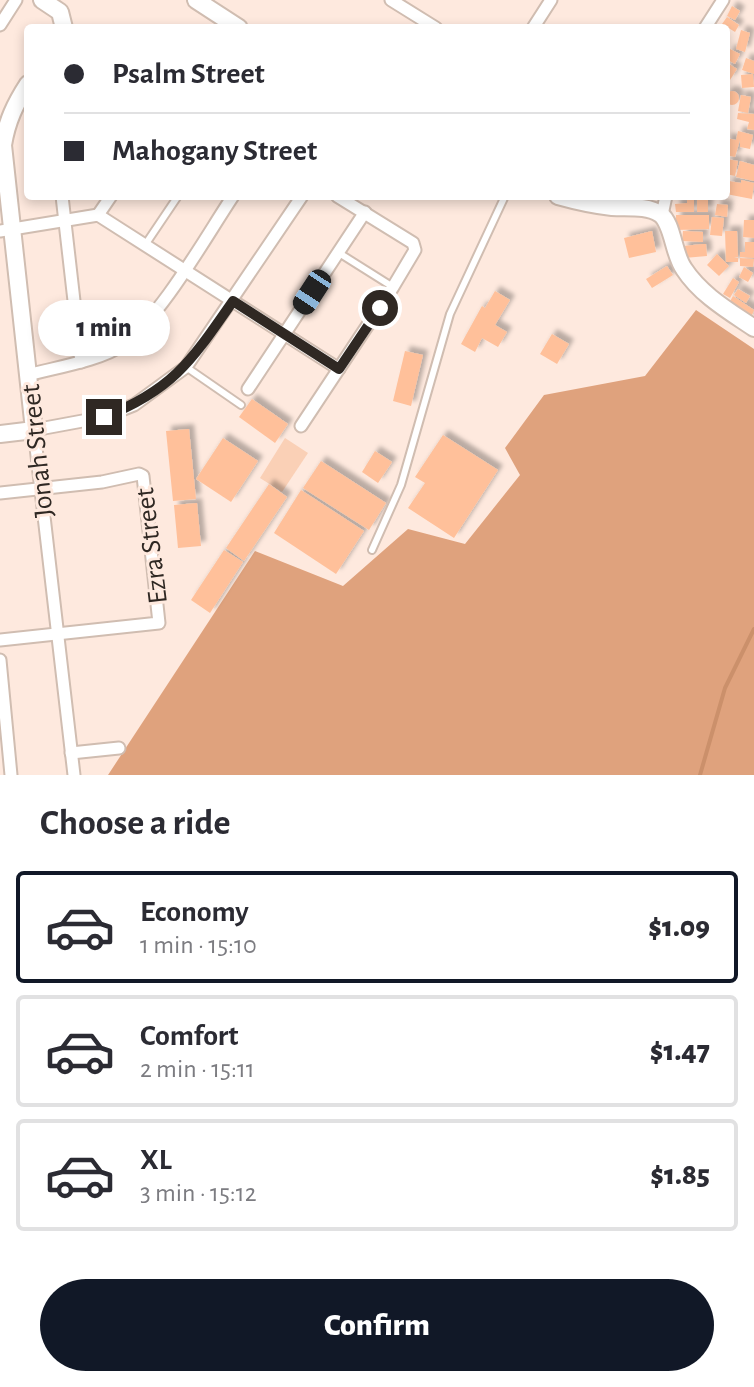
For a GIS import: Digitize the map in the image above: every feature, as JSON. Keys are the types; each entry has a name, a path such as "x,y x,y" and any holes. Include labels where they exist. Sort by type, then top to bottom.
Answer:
{"street":[{"path":"0,25 16,0"},
{"path":"42,0 60,12 63,24"},
{"path":"196,0 233,24"},
{"path":"391,0 430,24"},
{"path":"536,24 551,0"},
{"path":"708,24 723,0"},
{"name":"Jonah Street","path":"24,90 12,110 3,145 6,230 28,375 74,775"},
{"path":"63,200 81,362"},
{"path":"6,230 98,215 108,200"},
{"path":"28,375 81,362 122,346 159,307 230,200"},
{"path":"0,434 104,417 134,405 186,367 299,200"},
{"path":"301,426 415,250 413,243 344,200"},
{"path":"574,200 651,210 662,215 669,226 678,259 688,275 703,292 754,328"},
{"path":"662,215 665,200"},
{"path":"248,389 365,212"},
{"path":"98,215 339,369"},
{"name":"Ezra Street","path":"41,491 139,474 143,476 159,623 58,636"},
{"path":"0,493 41,491"},
{"path":"0,640 58,636"},
{"path":"0,660 3,739 11,775"},
{"path":"71,753 119,748"}],"lane":[{"path":"145,245 175,200"},
{"path":"372,550 401,485 450,314 503,200"},
{"path":"338,252 393,287"},
{"path":"186,367 241,405"}],"shaded area":[{"path":"696,310 754,349 754,775 108,775 255,551 343,586 408,529 465,544 520,475 505,448 544,395 645,376"},
{"path":"285,438 308,453 282,492 260,478"}],"building":[{"path":"732,6 740,11 735,20 727,16"},
{"path":"727,17 739,25 735,32 730,29 730,24 722,24"},
{"path":"741,30 750,33 745,52 736,49"},
{"path":"730,49 740,54 735,64 730,61"},
{"path":"746,58 754,61 754,74 742,70"},
{"path":"730,65 737,69 730,80"},
{"path":"753,74 754,87 742,88 741,75"},
{"path":"730,92 737,93 737,103 730,104"},
{"path":"741,95 751,97 748,113 738,111"},
{"path":"738,113 754,114 754,130 747,129 749,122 737,119"},
{"path":"738,131 753,135 750,149 740,147 740,140 735,157 730,156 730,139 736,140"},
{"path":"730,160 738,161 735,176 730,175"},
{"path":"740,161 754,165 754,181 736,177"},
{"path":"741,180 754,183 752,199 730,195 730,181 741,183"},
{"path":"687,200 694,200 694,212 676,212 675,204 687,203"},
{"path":"697,200 708,200 708,212 697,212"},
{"path":"717,204 728,205 727,217 715,215"},
{"path":"676,215 709,215 709,229 676,230"},
{"path":"712,217 724,218 722,236 710,235"},
{"path":"744,220 754,220 754,238 743,237"},
{"path":"652,231 656,252 629,258 624,238"},
{"path":"683,231 703,232 703,242 682,241"},
{"path":"725,231 737,231 738,257 734,258 738,258 738,262 726,262"},
{"path":"745,242 754,242 754,258 740,257 740,252 745,252"},
{"path":"706,244 707,256 684,258 683,246"},
{"path":"717,254 729,266 719,276 707,265"},
{"path":"740,258 754,259 753,267 740,266"},
{"path":"667,266 673,275 652,288 646,279"},
{"path":"744,267 753,273 748,282 739,277"},
{"path":"733,278 739,282 730,298 723,294"},
{"path":"738,289 750,296 746,303 734,295"},
{"path":"495,291 510,300 495,325 507,332 498,347 482,338 475,352 461,344 482,306 485,308"},
{"path":"733,296 754,310 750,320 728,305"},
{"path":"552,334 569,344 557,364 540,354"},
{"path":"405,351 423,355 411,406 393,401"},
{"path":"252,399 288,424 275,443 239,417"},
{"path":"189,429 196,499 173,501 166,431"},
{"path":"443,435 498,470 454,538 408,508 425,483 415,477"},
{"path":"223,438 258,461 231,502 196,479"},
{"path":"375,451 392,462 378,483 362,472"},
{"path":"321,461 386,503 369,530 303,488"},
{"path":"269,484 287,497 244,561 226,548"},
{"path":"301,490 364,531 336,574 274,533"},
{"path":"197,503 201,546 178,548 174,505"},
{"path":"224,550 243,562 210,613 191,600"}],"waterway":[{"path":"700,775 725,688 754,629"}],"route":[{"path":"104,417 134,405 186,367 233,301 339,369 380,308"}]}
